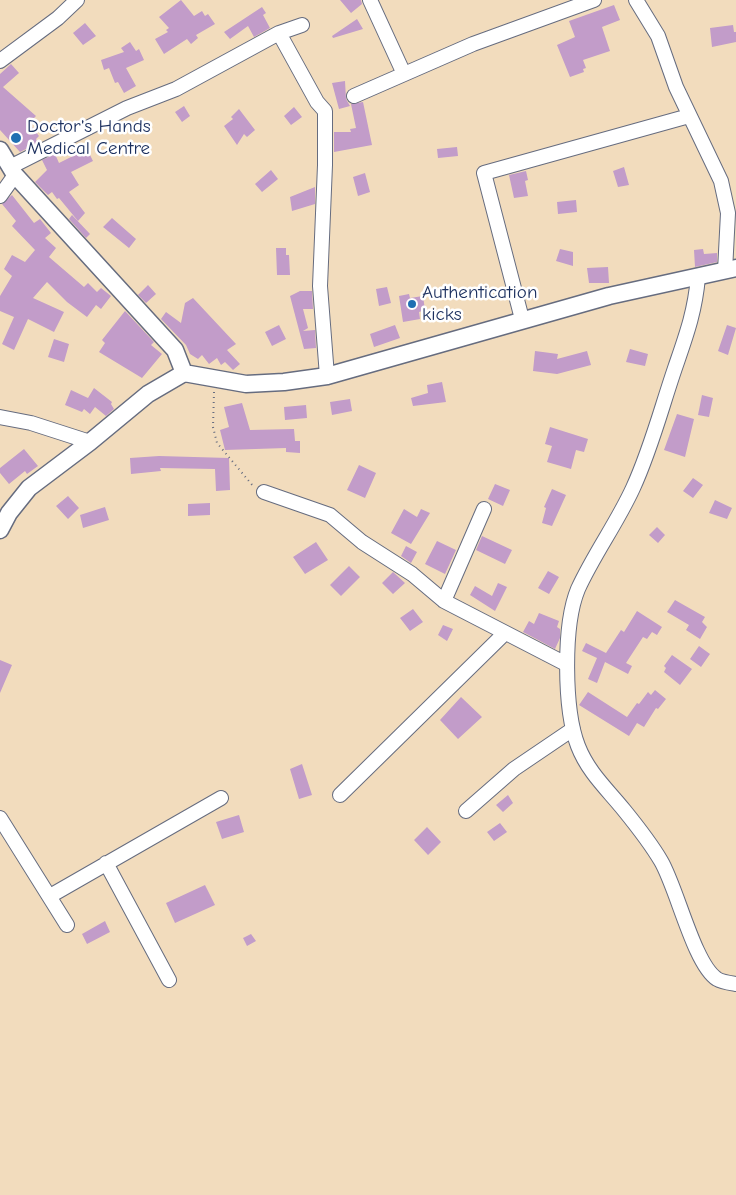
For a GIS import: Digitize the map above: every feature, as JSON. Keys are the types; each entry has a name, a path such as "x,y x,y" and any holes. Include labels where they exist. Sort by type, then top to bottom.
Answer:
{"street":[{"path":"0,61 58,18 77,0"},
{"path":"370,0 404,74"},
{"path":"354,96 473,44 594,0"},
{"path":"0,530 9,513 29,488 90,442 148,394 184,373 214,380 246,384 284,382 327,376 522,319 609,296 730,269 728,213 721,181 676,87 658,36 636,0"},
{"path":"0,196 13,171 127,108 176,88 279,33 302,25"},
{"path":"279,33 317,102 325,111 326,165 320,286 327,376"},
{"path":"522,319 484,173 689,116"},
{"path":"0,150 13,171 175,350 184,373"},
{"path":"698,277 696,305 690,328 675,368 652,443 632,491 577,591 566,664 578,746 602,787 624,810 662,862 704,965 717,979 736,984"},
{"path":"0,417 31,423 90,442"},
{"path":"264,492 330,515 362,542 412,574 444,601 566,664"},
{"path":"444,601 484,509"},
{"path":"340,795 505,633"},
{"path":"466,811 514,770 574,729"},
{"path":"50,896 221,798"},
{"path":"0,818 67,925"},
{"path":"106,864 170,980"}],"path":[{"path":"214,380 213,428 217,443 252,486 264,492"}],"building":[{"path":"181,0 194,16 202,11 205,16 208,14 215,24 196,35 198,38 191,44 187,39 164,54 155,39 168,32 166,30 169,28 159,17"},
{"path":"340,0 361,0 362,4 351,13"},
{"path":"614,5 620,20 602,27 610,51 583,60 586,68 583,69 584,72 570,77 557,45 575,37 569,21"},
{"path":"262,7 266,13 263,15 270,28 254,37 248,26 230,39 224,32"},
{"path":"357,19 363,29 333,38 332,36"},
{"path":"85,23 96,36 83,45 73,33"},
{"path":"733,25 734,32 736,32 736,42 712,47 710,28"},
{"path":"130,42 136,51 139,49 144,60 126,68 136,86 124,93 118,82 115,83 109,68 104,70 101,60 124,52 121,48"},
{"path":"11,64 19,73 3,87 36,116 29,123 39,136 36,139 38,143 20,152 0,130 0,74"},
{"path":"345,81 346,99 350,106 339,109 332,83"},
{"path":"363,102 372,145 334,152 334,132 351,132 350,129 356,128 351,104"},
{"path":"184,106 190,116 182,122 175,112"},
{"path":"294,107 302,117 291,125 284,116"},
{"path":"239,109 255,130 247,137 244,134 237,145 224,126 233,119 231,117"},
{"path":"457,147 458,156 438,158 437,149"},
{"path":"87,149 93,161 71,172 79,185 69,192 85,213 78,221 59,198 57,199 52,192 48,195 35,182 47,170 42,160 55,154 59,163"},
{"path":"624,167 629,185 618,187 613,171"},
{"path":"271,170 278,179 262,192 255,184"},
{"path":"526,171 528,180 525,181 528,196 514,198 509,175"},
{"path":"365,173 370,192 358,196 353,177"},
{"path":"315,187 315,204 292,211 290,197"},
{"path":"12,195 34,223 40,219 51,233 45,238 56,248 49,257 84,287 88,283 97,292 101,288 111,296 101,309 96,305 87,317 67,302 47,282 33,298 64,312 54,332 28,319 14,350 2,344 14,317 0,311 0,296 12,276 4,269 12,255 25,262 35,250 12,226 16,221 2,204"},
{"path":"576,200 577,212 558,214 557,202"},
{"path":"72,215 90,234 86,238 69,219"},
{"path":"112,218 136,239 129,248 103,227"},
{"path":"276,248 286,248 286,255 289,255 290,275 277,275"},
{"path":"560,249 573,252 573,266 556,261"},
{"path":"703,249 704,254 717,253 717,262 695,267 694,250"},
{"path":"608,267 609,283 589,283 587,268"},
{"path":"148,285 156,294 146,303 138,295"},
{"path":"387,287 391,303 379,306 376,289"},
{"path":"300,291 312,291 313,309 303,309 308,328 303,331 315,330 316,348 304,349 290,296"},
{"name":"Authentication kicks","path":"409,294 410,298 423,296 425,310 419,312 420,319 403,322 399,296"},
{"path":"193,298 236,344 227,350 240,364 233,370 225,362 221,365 217,358 209,364 202,355 198,359 190,354 186,345 161,319 166,312 181,323 185,303"},
{"path":"125,311 154,342 151,345 162,354 142,378 99,352 105,343 102,340"},
{"path":"279,325 286,339 272,346 265,332"},
{"path":"395,325 400,338 374,347 370,334"},
{"path":"727,325 736,328 728,355 718,351"},
{"path":"54,339 69,344 64,362 48,357"},
{"path":"630,349 648,354 645,366 626,362"},
{"path":"535,351 558,354 557,359 587,351 591,365 557,374 533,371"},
{"path":"442,382 446,402 413,406 411,398 428,393 427,385"},
{"path":"94,388 112,402 111,404 114,409 106,416 95,407 90,414 84,409 82,412 65,405 71,390 88,398"},
{"path":"702,395 713,398 709,417 698,415"},
{"path":"350,399 352,411 332,415 330,402"},
{"path":"242,403 250,430 294,429 295,441 300,441 300,453 286,452 286,448 225,450 220,430 229,427 224,407"},
{"path":"306,405 307,418 285,420 284,407"},
{"path":"677,414 694,419 685,457 664,450"},
{"path":"550,427 588,439 584,452 576,450 571,469 547,462 552,446 545,444"},
{"path":"24,449 38,466 27,474 25,471 9,484 0,473 0,468"},
{"path":"159,456 229,458 230,490 216,491 215,469 160,468 161,471 131,474 130,458"},
{"path":"359,465 376,473 365,498 347,490"},
{"path":"693,478 703,485 693,498 683,491"},
{"path":"495,484 510,490 503,506 488,499"},
{"path":"552,489 566,495 552,526 542,523 546,508 544,507"},
{"path":"68,496 79,508 68,519 56,506"},
{"path":"715,500 732,508 727,519 709,513"},
{"path":"210,503 210,515 188,516 188,504"},
{"path":"105,507 109,520 83,528 80,515"},
{"path":"404,509 417,517 421,509 430,513 411,544 391,533"},
{"path":"657,527 665,535 658,543 649,535"},
{"path":"482,536 512,550 505,564 476,550"},
{"path":"437,541 456,550 445,574 425,564"},
{"path":"316,542 328,560 305,574 293,557"},
{"path":"406,546 417,552 411,563 401,556"},
{"path":"349,566 360,577 341,596 330,585"},
{"path":"548,571 559,577 549,594 538,588"},
{"path":"393,572 405,583 393,594 382,583"},
{"path":"498,583 507,587 495,611 470,595 475,586 492,596"},
{"path":"675,600 705,617 702,622 707,627 700,639 686,630 689,625 667,612"},
{"path":"413,609 423,622 410,631 400,618"},
{"path":"637,611 662,627 657,635 652,632 647,639 643,637 626,663 632,666 628,674 605,662 597,683 588,679 597,658 582,651 586,643 606,653 621,630 624,632"},
{"path":"539,613 559,621 557,627 560,629 560,638 555,649 523,632 529,621 534,624"},
{"path":"443,625 453,629 447,641 438,635"},
{"path":"699,646 710,654 701,667 690,659"},
{"path":"672,655 692,669 680,685 664,672 666,668 664,666"},
{"path":"0,660 12,665 0,693"},
{"path":"655,690 666,699 658,709 656,708 644,727 637,723 629,736 579,705 588,692 627,717 648,692 651,695"},
{"path":"461,697 482,717 458,739 440,720"},
{"path":"302,764 312,795 299,799 290,769"},
{"path":"508,795 513,803 503,812 496,805"},
{"path":"239,815 244,832 222,839 216,822"},
{"path":"500,823 507,832 494,841 487,832"},
{"path":"427,827 441,842 428,855 414,840"},
{"path":"205,885 215,905 175,923 166,903"},
{"path":"105,921 110,932 87,944 82,934"},
{"path":"251,934 256,941 247,946 243,938"}],"place":[{"name":"Doctor's Hands Medical Centre","path":"16,138"},
{"name":"Authentication kicks","path":"412,304"}]}
